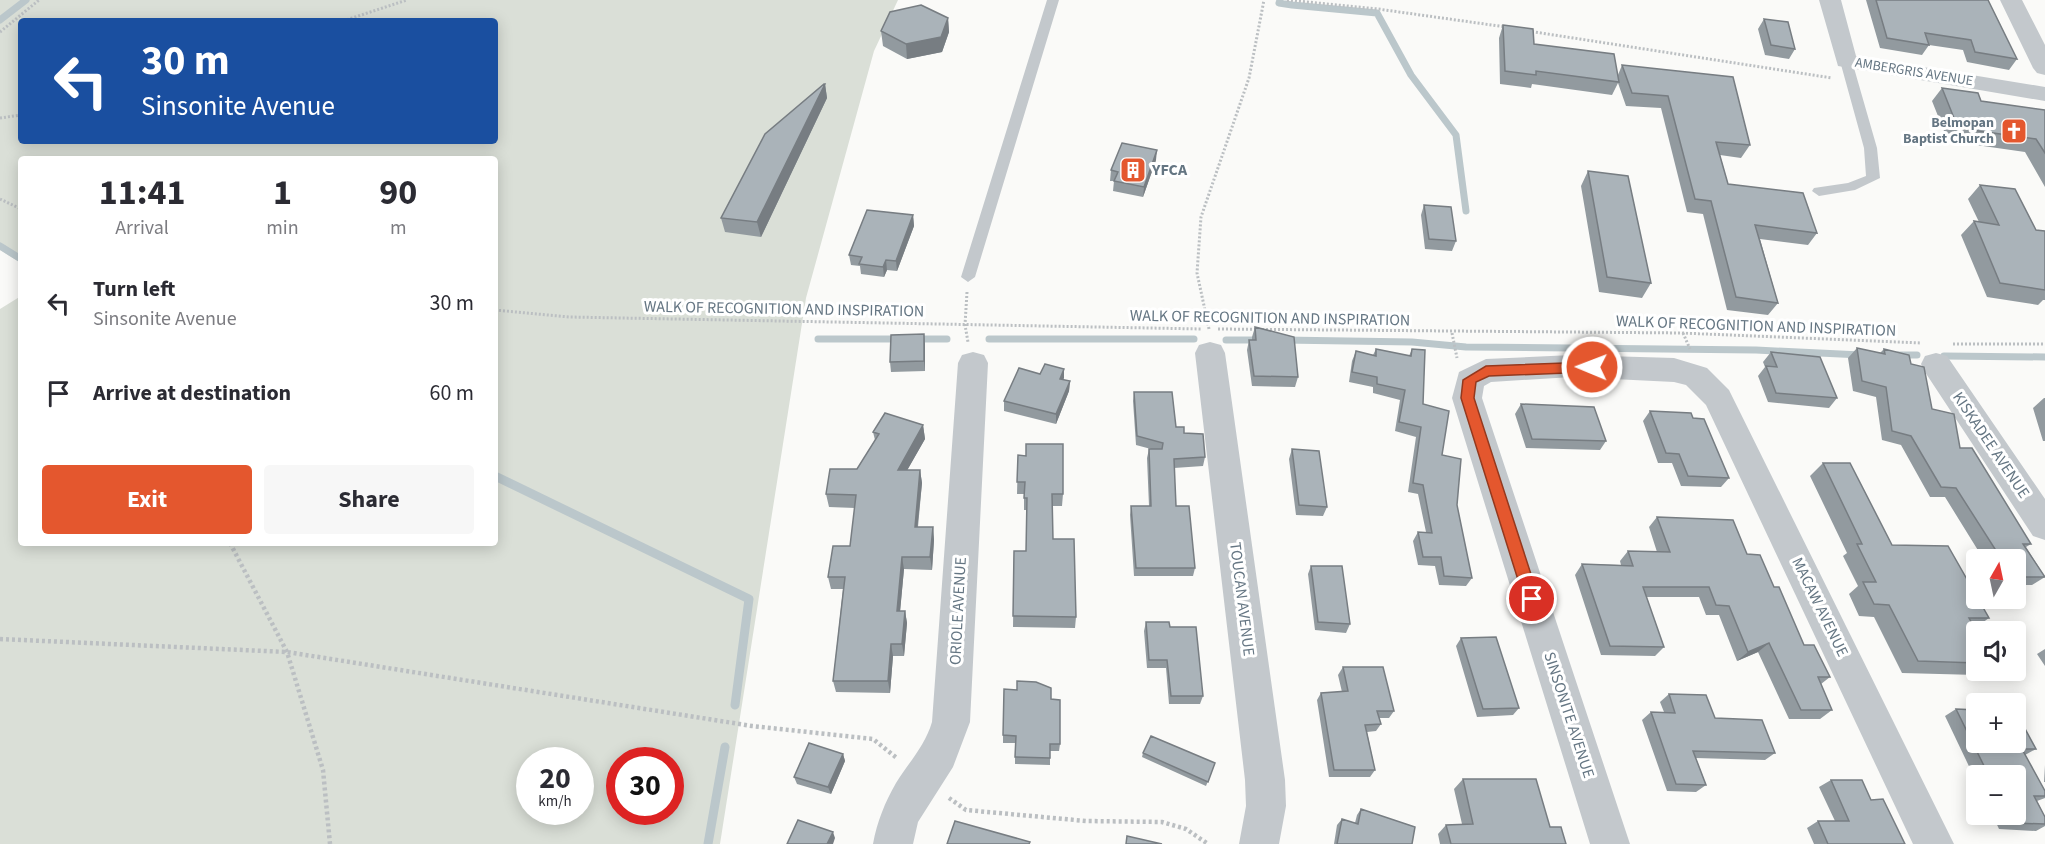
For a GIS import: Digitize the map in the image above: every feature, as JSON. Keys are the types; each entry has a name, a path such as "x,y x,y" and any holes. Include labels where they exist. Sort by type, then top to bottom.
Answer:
{"street":[{"name":"AMBERGRIS AVENUE","path":"1830,0 1848,71 2045,94"},
{"path":"2011,0 2045,68"},
{"name":"TOUCAN AVENUE","path":"1209,341 1265,780 1266,806 1258,844"},
{"name":"KISKADEE AVENUE","path":"1934,350 2045,526"},
{"name":"ORIOLE AVENUE","path":"893,844 899,814 922,777 942,753 951,722 973,363"},
{"name":"MACAW AVENUE","path":"1463,368 1486,371 1572,366 1674,370 1696,376 1718,398 1935,844"},
{"name":"SINSONITE AVENUE","path":"1463,368 1467,398 1611,844"}],"lane":[{"path":"968,277 1053,0"},
{"path":"1819,191 1850,187 1873,178 1874,157 1848,71"}],"path":[{"path":"0,32 39,0"},
{"path":"352,18 406,0"},
{"path":"1209,341 1197,273 1202,217 1249,78 1264,0"},
{"path":"1287,0 1400,12 1512,28"},
{"path":"1524,30 1848,71"},
{"path":"0,118 18,116"},
{"path":"0,199 18,208"},
{"path":"968,277 965,325 973,363"},
{"name":"WALK OF RECOGNITION AND INSPIRATION","path":"498,310 569,317 965,325 1209,341 1452,333 1683,333 1934,350 2045,344"},
{"path":"1452,333 1452,342 1463,368"},
{"path":"1683,333 1687,342"},
{"path":"232,546 287,652 323,770 330,844"},
{"path":"0,639 287,652 752,726 873,739 966,810 1086,821 1162,822 1186,829 1208,844"}],"shaded area":[{"path":"0,0 898,0 874,51 806,298 720,844 0,844 0,309 18,298 18,546 498,546 498,156 18,156 18,261 0,250"}],"building":[{"path":"1876,0 1988,0 2017,59 1975,52 1971,40 1925,33 1929,45 1887,38"},
{"path":"921,5 948,18 941,37 906,44 881,31 890,12"},
{"path":"1764,19 1788,22 1795,49 1771,45"},
{"path":"1503,25 1533,29 1534,44 1614,54 1619,82 1536,71 1536,75 1505,71"},
{"path":"1622,65 1733,77 1750,145 1716,142 1728,184 1803,193 1817,233 1755,225 1778,303 1736,297 1711,201 1695,199 1668,96 1632,93"},
{"path":"825,84 757,222 721,218 765,134"},
{"path":"1942,88 1978,93 1981,101 2045,110 2045,153 2036,139 1958,128"},
{"name":"YFCA","path":"1122,143 1157,150 1144,187 1114,181 1118,172 1111,170"},
{"path":"1588,171 1628,176 1651,283 1607,277"},
{"path":"1980,185 2015,189 2036,230 2045,231 2045,290 2000,283 1974,221 1999,225"},
{"path":"1424,205 1451,207 1456,241 1429,239"},
{"path":"867,210 913,215 896,261 886,260 883,267 859,264 862,257 849,255"},
{"path":"1255,327 1294,337 1298,377 1254,376 1249,340 1256,340"},
{"path":"924,334 924,361 890,362 891,335"},
{"path":"1857,348 1885,354 1884,349 1909,355 1911,364 1924,367 1932,409 1954,414 1960,448 1972,448 2031,544 2023,544 2045,577 2026,577 2026,549 1995,549 1956,488 1941,487 1911,436 1892,431 1886,387 1862,381"},
{"path":"1376,349 1411,356 1412,349 1425,350 1423,404 1449,411 1442,455 1461,459 1457,505 1472,578 1444,576 1441,557 1423,557 1418,532 1432,533 1423,485 1413,483 1421,427 1399,422 1405,390 1377,384 1377,377 1352,372 1356,351 1376,356"},
{"path":"1771,352 1820,357 1837,398 1776,393 1766,366 1777,367"},
{"path":"1045,364 1064,369 1060,379 1070,381 1056,414 1004,401 1019,368 1040,374"},
{"path":"1134,392 1172,392 1176,427 1184,427 1184,433 1203,434 1205,457 1174,459 1176,506 1189,506 1195,568 1136,568 1131,506 1151,506 1149,449 1162,449 1163,443 1137,436"},
{"path":"1521,404 1594,407 1606,441 1532,439"},
{"path":"1650,411 1691,413 1693,418 1704,419 1729,478 1688,476 1679,454 1666,453"},
{"path":"885,413 923,425 898,470 920,470 915,527 933,527 930,557 902,557 897,611 905,611 902,644 891,644 888,681 833,681 845,577 828,577 833,546 850,546 856,495 826,494 830,469 857,469 879,434 873,432"},
{"path":"1026,444 1063,444 1063,494 1052,494 1053,539 1074,539 1076,617 1013,616 1014,551 1026,551 1025,482 1017,482 1018,455 1026,456"},
{"path":"1292,449 1319,451 1327,507 1299,505"},
{"path":"1823,463 1850,463 1892,545 1948,546 1966,578 1966,609 1984,609 1989,618 1969,618 1971,621 1966,621 1966,663 1918,661 1889,605 1874,604 1863,582 1876,582 1857,544 1862,544"},
{"path":"1657,517 1733,520 1747,554 1760,555 1774,587 1779,587 1804,645 1814,645 1830,677 1818,677 1832,710 1801,710 1769,643 1748,652 1729,606 1716,605 1709,587 1643,587 1664,647 1610,646 1582,564 1633,566 1628,551 1670,552"},
{"path":"1311,566 1342,566 1350,624 1318,622"},
{"path":"1146,622 1169,622 1170,627 1196,627 1203,696 1171,696 1167,660 1149,660"},
{"path":"1496,637 1519,708 1483,709 1461,638"},
{"path":"1343,667 1383,667 1394,711 1377,711 1381,724 1365,725 1375,770 1334,770 1321,693 1348,691"},
{"path":"1017,681 1036,682 1051,688 1051,699 1060,700 1060,744 1050,744 1050,758 1015,757 1016,736 1003,735 1004,689 1017,690"},
{"path":"1669,694 1706,695 1715,718 1762,720 1775,753 1693,751 1706,785 1676,784 1651,712 1675,713"},
{"path":"1956,709 1966,709 1966,729"},
{"path":"2026,730 2036,749 2026,749"},
{"path":"1151,736 1215,763 1208,782 1143,753"},
{"path":"809,743 843,754 828,787 794,777"},
{"path":"1978,753 2024,753 2045,791 2045,796 2034,796 2045,817 2045,824 2026,823 2026,765 1984,765"},
{"path":"1463,779 1536,779 1550,827 1561,827 1566,844 1451,844 1446,825 1473,824"},
{"path":"1831,780 1862,780 1871,800 1883,799 1905,844 1828,844 1818,821 1849,821"},
{"path":"1361,809 1415,827 1412,844 1337,844 1342,819 1358,824"},
{"path":"798,820 833,832 827,844 787,844"},
{"path":"955,821 1030,842 1029,844 947,844"},
{"path":"1127,836 1162,844 1126,844"}],"waterway":[{"path":"0,20 26,0"},
{"path":"1280,0 1279,3 1292,5 1377,13 1411,75 1456,135 1466,211"},
{"path":"0,246 18,257"},
{"path":"818,339 902,339"},
{"path":"915,339 947,339"},
{"path":"989,339 1194,339"},
{"path":"1226,340 1261,340"},
{"path":"1283,340 1412,342 1466,347 1756,350 1861,355"},
{"path":"1898,355 1917,355"},
{"path":"1944,356 2045,357"},
{"path":"498,477 749,599 735,705"},
{"path":"708,844 725,747"}],"place":[{"name":"Belmopan Baptist Church","path":"2014,131"},
{"name":"YFCA","path":"1133,170"}],"route":[{"path":"1532,599 1467,398 1470,380 1486,371 1592,367"}]}
